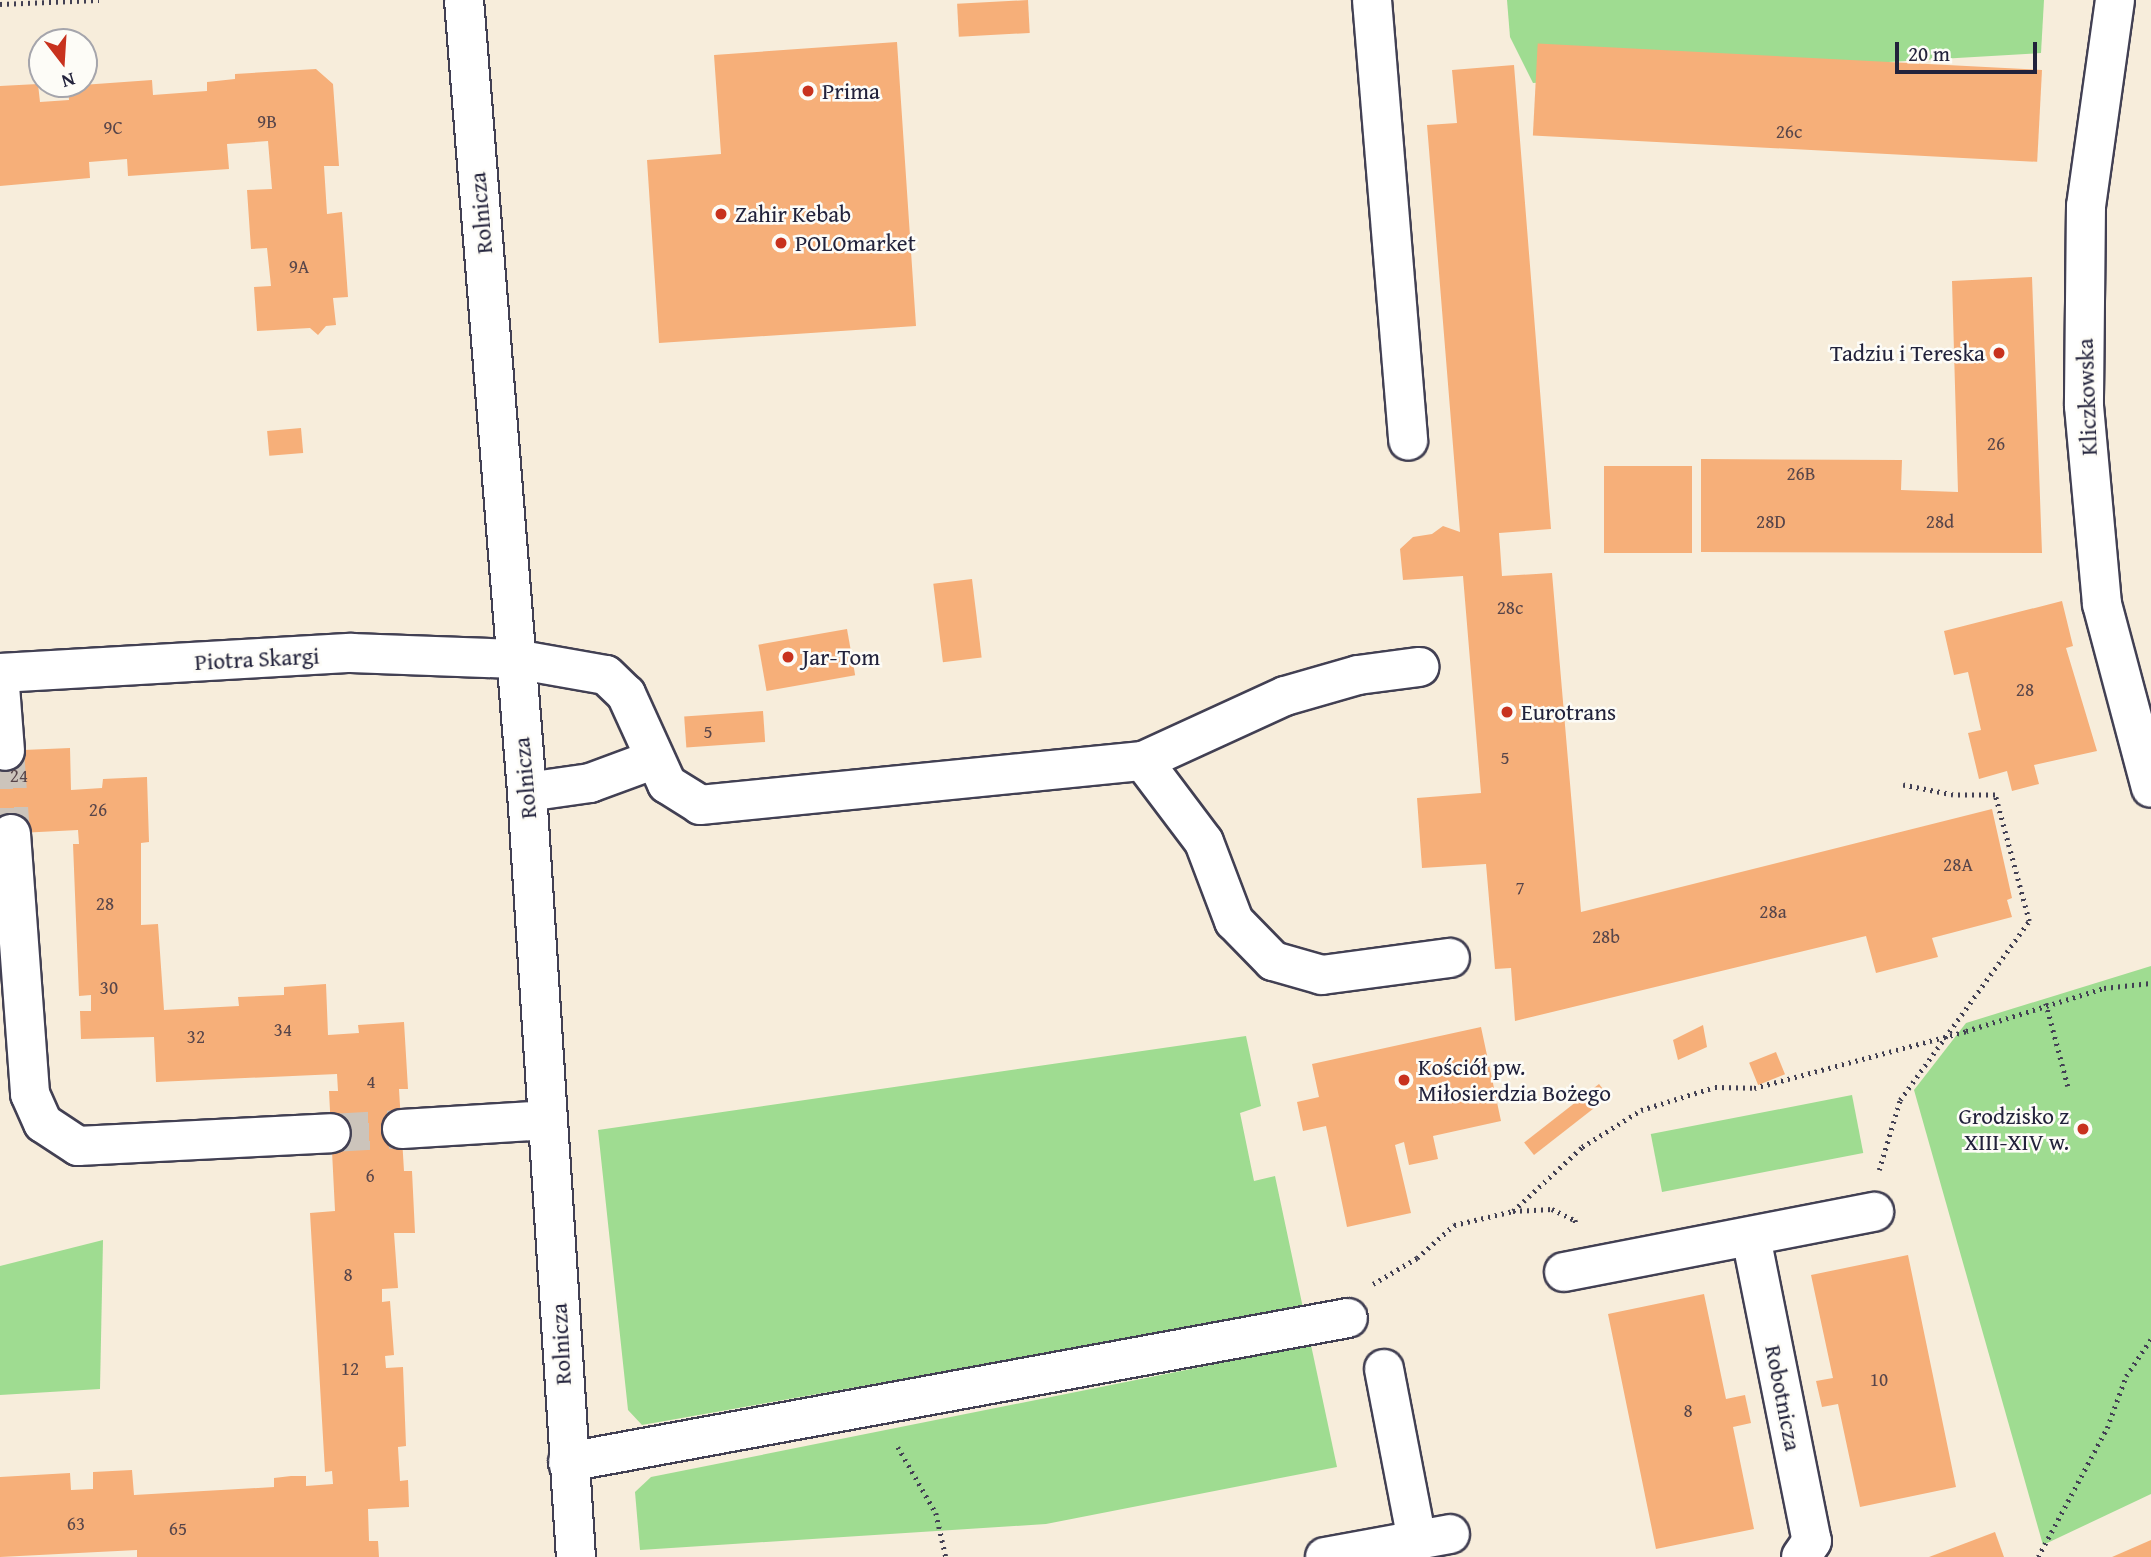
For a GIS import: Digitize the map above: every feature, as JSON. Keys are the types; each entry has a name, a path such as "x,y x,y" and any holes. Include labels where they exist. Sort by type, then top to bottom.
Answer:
{"street":[{"name":"Rolnicza","path":"464,0 527,792 576,1557"},
{"path":"1372,0 1408,441"},
{"name":"Kliczkowska","path":"2115,0 2086,206 2084,405 2102,604 2151,788"},
{"name":"Piotra Skargi","path":"0,673 351,653 515,659 606,675 626,694 667,785 700,805 1143,761 1285,696 1357,675 1419,667"},
{"path":"0,686 5,751"},
{"path":"527,792 590,783 655,758"},
{"path":"1143,761 1204,842 1234,921 1273,961 1322,975 1450,958"},
{"path":"11,834 30,1094 43,1123 78,1146 331,1133"},
{"path":"402,1129 548,1120"},
{"path":"1575,1270 1874,1212"},
{"name":"Robotnicza","path":"1751,1237 1812,1541 1801,1557"},
{"path":"568,1462 1348,1318"},
{"path":"1325,1557 1434,1537 1384,1368"}],"path":[{"path":"0,4 99,0"},
{"path":"1874,1212 1880,1160 1900,1100 2029,921 1995,795 1953,796 1903,785"},
{"path":"1513,1211 1582,1147 1641,1110 1715,1087 1754,1087 1943,1037 2046,1003 2104,988 2151,984"},
{"path":"2143,985 2151,992"},
{"path":"2046,1003 2068,1086"},
{"path":"1371,1286 1417,1258 1454,1225 1513,1211 1552,1209 1575,1220 1575,1270"},
{"path":"2038,1557 2107,1428 2126,1376 2151,1339"},
{"path":"892,1402 896,1442 936,1513 946,1557"}],"green space":[{"path":"1507,0 2044,0 2041,53 1533,83 1510,37"},
{"path":"2151,966 2151,1494 2043,1545 1914,1090 1966,1023"},
{"path":"1246,1036 1261,1106 1240,1113 1254,1181 1275,1176 1303,1308 642,1425 628,1410 598,1130"},
{"path":"1852,1095 1863,1153 1662,1192 1651,1134"},
{"path":"103,1240 100,1389 0,1395 0,1266"},
{"path":"1311,1345 1337,1467 1046,1524 640,1550 635,1492 651,1477"}],"building":[{"path":"1028,0 1030,33 959,37 957,4"},
{"name":"POLOmarket","path":"897,42 916,326 659,343 647,160 721,154 714,55"},
{"path":"1538,44 2042,70 2037,162 1533,135"},
{"path":"1514,65 1551,529 1499,533 1502,576 1552,573 1581,912 1992,809 2012,898 2007,900 2012,917 1932,938 1938,957 1876,973 1866,936 1515,1021 1511,968 1495,969 1486,864 1422,868 1417,798 1481,793 1463,576 1403,580 1400,549 1413,537 1432,534 1443,526 1460,532 1427,125 1457,123 1452,70"},
{"path":"316,69 333,84 339,166 324,166 327,214 342,212 348,297 333,298 336,325 326,326 318,335 310,328 257,331 254,287 271,286 267,248 251,249 247,190 272,189 268,141 227,144 229,169 128,176 127,159 89,162 90,178 0,186 0,86 28,85 28,98 40,98 40,102 98,98 98,84 152,80 153,95 207,91 207,82 235,79 235,74"},
{"path":"2032,277 2042,553 1701,552 1701,459 1902,460 1901,490 1958,492 1952,281"},
{"path":"301,428 303,453 269,456 267,431"},
{"path":"1604,466 1692,466 1692,553 1604,553"},
{"path":"972,579 982,657 943,662 933,584"},
{"path":"2062,601 2073,646 2066,648 2097,751 2034,765 2039,784 2012,791 2007,771 1979,779 1968,733 1981,730 1968,672 1954,675 1944,631"},
{"path":"847,629 855,675 767,691 758,645"},
{"path":"763,711 765,742 686,747 684,717"},
{"path":"70,748 71,790 102,788 103,779 147,777 149,842 141,843 141,925 158,924 164,1010 239,1006 238,997 284,995 284,987 326,984 328,1035 359,1033 358,1025 404,1022 408,1089 399,1089 404,1171 412,1171 415,1233 394,1233 398,1288 382,1289 382,1302 390,1301 394,1355 385,1356 386,1368 403,1367 406,1446 398,1447 400,1481 408,1480 409,1507 368,1509 369,1541 378,1541 379,1557 137,1557 137,1550 0,1557 0,1477 70,1473 71,1490 93,1489 93,1472 132,1470 134,1495 274,1487 274,1478 291,1476 306,1476 306,1486 333,1484 332,1471 325,1472 310,1213 335,1211 329,1091 338,1091 337,1074 156,1082 154,1037 81,1039 80,1011 91,1011 91,995 79,996 73,844 79,844 78,830 0,834 0,751"},
{"path":"1703,1025 1707,1047 1678,1060 1673,1040"},
{"name":"Kościół pw. Miłosierdzia Bożego","path":"1481,1027 1501,1121 1433,1136 1438,1159 1409,1165 1404,1142 1395,1145 1411,1213 1347,1227 1326,1126 1303,1131 1297,1102 1319,1097 1312,1064"},
{"path":"1776,1052 1785,1074 1758,1085 1749,1063"},
{"path":"1599,1084 1609,1097 1534,1155 1524,1142"},
{"path":"1908,1255 1956,1487 1860,1507 1838,1404 1822,1407 1816,1381 1833,1378 1811,1275"},
{"path":"1704,1294 1726,1399 1745,1395 1751,1423 1733,1427 1754,1529 1656,1549 1608,1314"},
{"path":"1995,1532 2004,1557 1929,1557"},
{"path":"2151,1540 2151,1557 2112,1557"}],"tunnel":[{"path":"5,751 11,834"},
{"path":"331,1133 402,1129"}],"place":[{"name":"Prima","path":"808,91"},
{"name":"Zahir Kebab","path":"721,214"},
{"name":"POLOmarket","path":"781,243"},
{"name":"Tadziu i Tereska","path":"1999,353"},
{"name":"Jar-Tom","path":"788,657"},
{"name":"Eurotrans","path":"1507,712"},
{"name":"Kościół pw. Miłosierdzia Bożego","path":"1404,1080"},
{"name":"Grodzisko z XIII-XIV w.","path":"2083,1129"}]}
